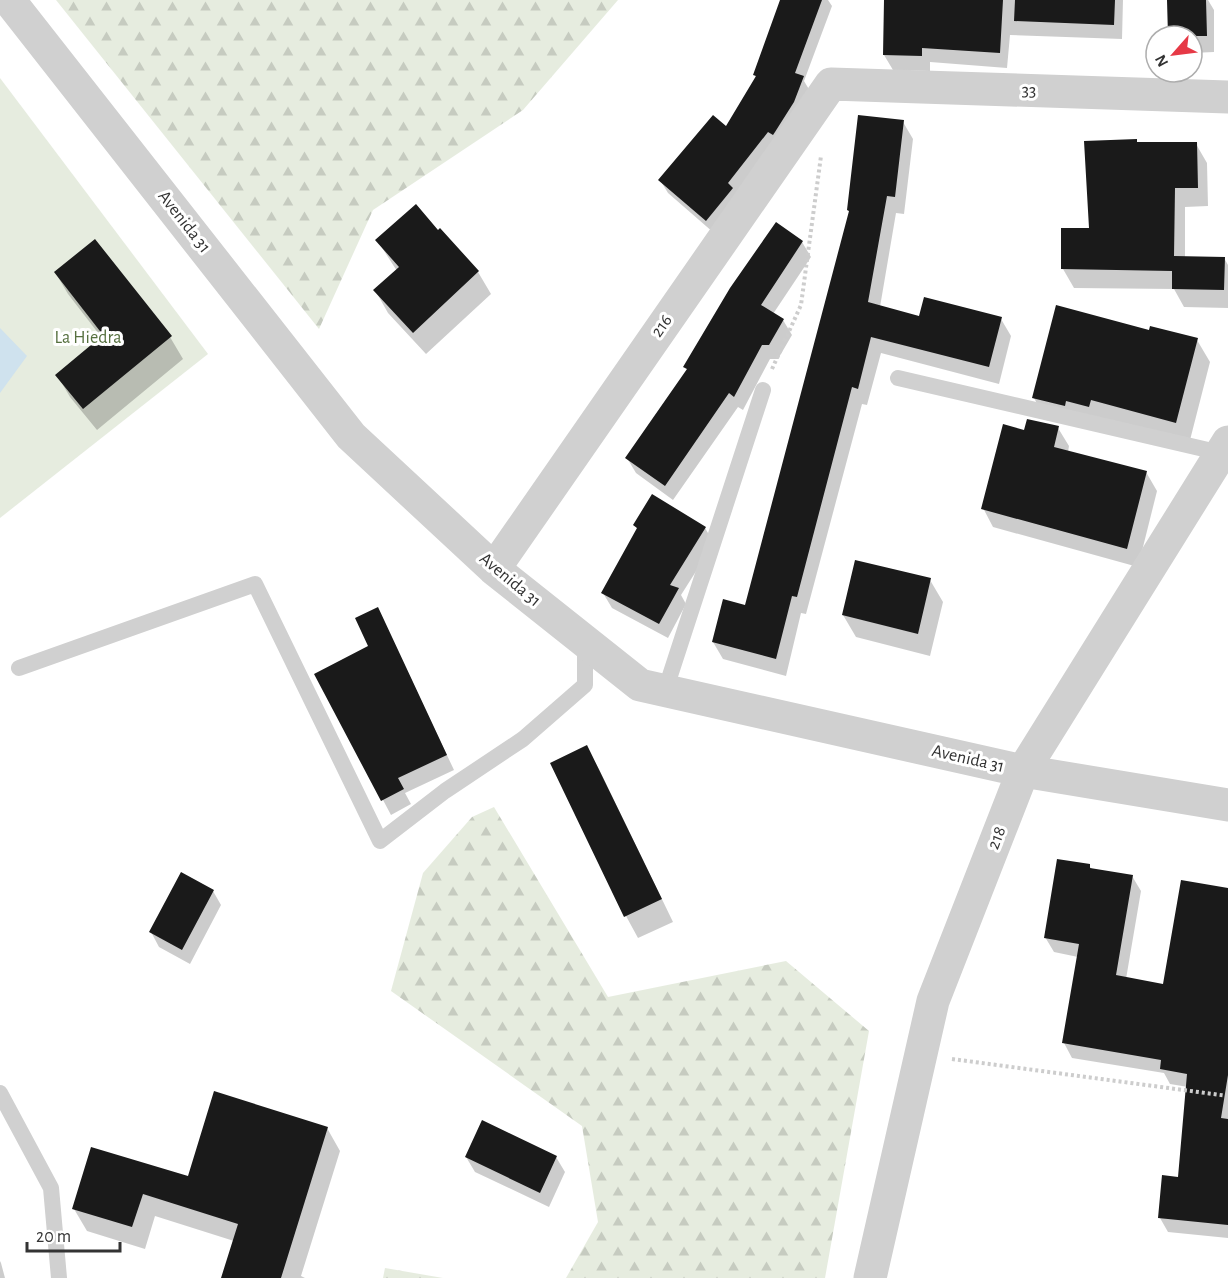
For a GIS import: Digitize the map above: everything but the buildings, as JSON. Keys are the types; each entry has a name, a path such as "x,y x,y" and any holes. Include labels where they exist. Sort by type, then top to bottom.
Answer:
{"street":[{"name":"Avenida 31","path":"9,0 351,436 494,569 640,685 1023,771 1228,805"},
{"name":"216","path":"494,569 831,84"},
{"name":"33","path":"831,84 1228,97"},
{"name":"218","path":"870,1278 933,1002 1023,771 1225,448"}],"lane":[{"path":"898,378 1225,448"},
{"path":"665,691 763,390"},
{"path":"19,668 255,584 380,842 445,791 523,739 585,685 585,641"},
{"path":"0,1093 51,1188 59,1278"}],"path":[{"path":"763,390 801,305 821,154"},
{"path":"921,1054 1228,1096"}],"green space":[{"path":"56,0 618,0 523,110 373,210 319,329"},
{"name":"La Hiedra","path":"0,78 208,354 0,518"},
{"path":"494,807 608,997 786,961 869,1031 825,1278 566,1278 598,1222 582,1126 391,991 423,873 472,817"},
{"path":"385,1268 443,1278 383,1278"}],"water":[{"path":"0,328 27,356 0,393"}]}
